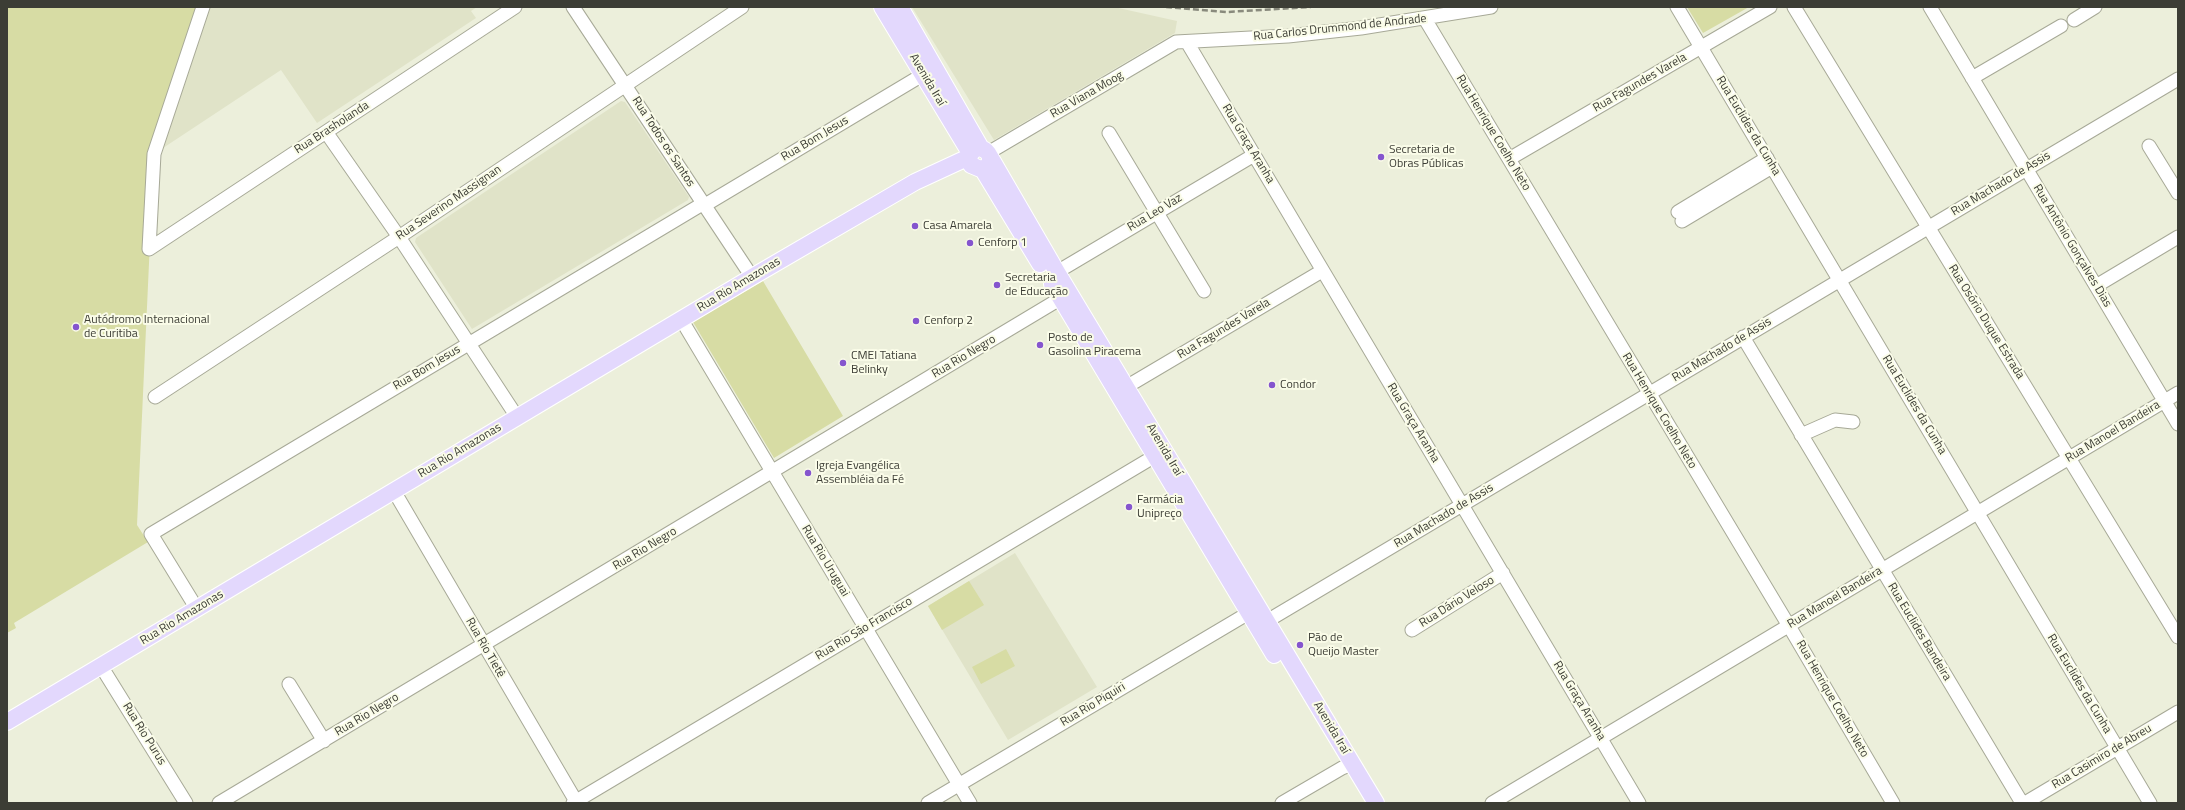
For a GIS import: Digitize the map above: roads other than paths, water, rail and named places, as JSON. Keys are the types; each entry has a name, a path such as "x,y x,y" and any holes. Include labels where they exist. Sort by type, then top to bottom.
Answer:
{"main road":[{"name":"Avenida Iraí","path":"882,7 958,132 979,158 1057,272 1065,296 1155,456 1171,472"},
{"name":"Avenida Iraí","path":"900,7 979,158 1065,296 1126,387 1171,472 1334,743"},
{"path":"915,182 951,157 957,150 959,141 958,132"},
{"name":"Rua Rio Amazonas","path":"7,722 681,319 915,182 949,172 979,158"},
{"name":"Avenida Iraí","path":"1254,610 1267,621 1347,766 1363,803"},
{"name":"Avenida Iraí","path":"1347,766 1376,803"}],"street":[{"name":"Rua Brasholanda","path":"203,7 154,154 149,249 515,7"},
{"name":"Rua Todos os Santos","path":"573,7 626,84 752,277"},
{"name":"Rua Severino Massignan","path":"155,397 399,237 742,7"},
{"name":"Rua Carlos Drummond de Andrade","path":"1187,42 1288,36 1425,19 1491,7"},
{"name":"Rua Euclides da Cunha","path":"1677,7 2150,803"},
{"name":"Rua Fagundes Varela","path":"1509,159 1770,7"},
{"name":"Rua Osório Duque Estrada","path":"1794,7 2178,637"},
{"name":"Rua Antônio Gonçalves Dias","path":"1930,7 2178,424"},
{"path":"2074,20 2095,7"},
{"name":"Rua Henrique Coelho Neto","path":"1425,19 1789,626 1893,803"},
{"path":"1972,78 2060,26"},
{"name":"Rua Viana Moog","path":"979,158 1176,42 1187,42"},
{"name":"Rua Graça Aranha","path":"1187,42 1640,803"},
{"name":"Rua Bom Jesus","path":"197,609 151,534 468,343 924,74"},
{"name":"Rua Machado de Assis","path":"1267,621 2178,78"},
{"path":"326,132 399,237 517,417"},
{"path":"1109,134 1204,291"},
{"path":"2149,146 2178,193"},
{"name":"Rua Leo Vaz","path":"1057,272 1254,155"},
{"path":"1680,217 1770,162"},
{"path":"2096,286 2178,236"},
{"name":"Rua Fagundes Varela","path":"1126,387 1322,271"},
{"name":"Rua Rio Negro","path":"219,803 1065,296"},
{"name":"Rua Rio Uruguai","path":"681,319 970,803"},
{"name":"Rua Euclides Bandeira","path":"1743,337 1881,571 2022,803"},
{"name":"Rua Manoel Bandeira","path":"1492,803 1978,514 2178,393"},
{"path":"1801,435 1835,420 1853,422"},
{"name":"Rua Rio São Francisco","path":"575,802 1155,456"},
{"name":"Rua Rio Tietê","path":"394,491 575,802"},
{"name":"Rua Dário Veloso","path":"1412,630 1502,573"},
{"name":"Rua Rio Piquiri","path":"928,803 1254,610"},
{"name":"Rua Rio Purus","path":"101,666 186,803"},
{"path":"289,684 324,741"},
{"name":"Rua Casimiro de Abreu","path":"2025,803 2178,712"},
{"path":"1282,803 1347,766"}],"railway":[{"path":"1166,7 1227,12 1311,7"}],"place":[{"name":"Secretaria de Obras Públicas","path":"1381,157"},
{"name":"Casa Amarela","path":"915,226"},
{"name":"Cenforp 1","path":"970,243"},
{"name":"Secretaria de Educação","path":"997,285"},
{"name":"Cenforp 2","path":"916,321"},
{"name":"Autódromo Internacional de Curitiba","path":"76,327"},
{"name":"Posto de Gasolina Piracema","path":"1040,345"},
{"name":"CMEI Tatiana Belinky","path":"843,363"},
{"name":"Condor","path":"1272,385"},
{"name":"Igreja Evangélica Assembléia da Fé","path":"808,473"},
{"name":"Farmácia Unipreço","path":"1129,507"},
{"name":"Pão de Queijo Master","path":"1300,645"}]}
